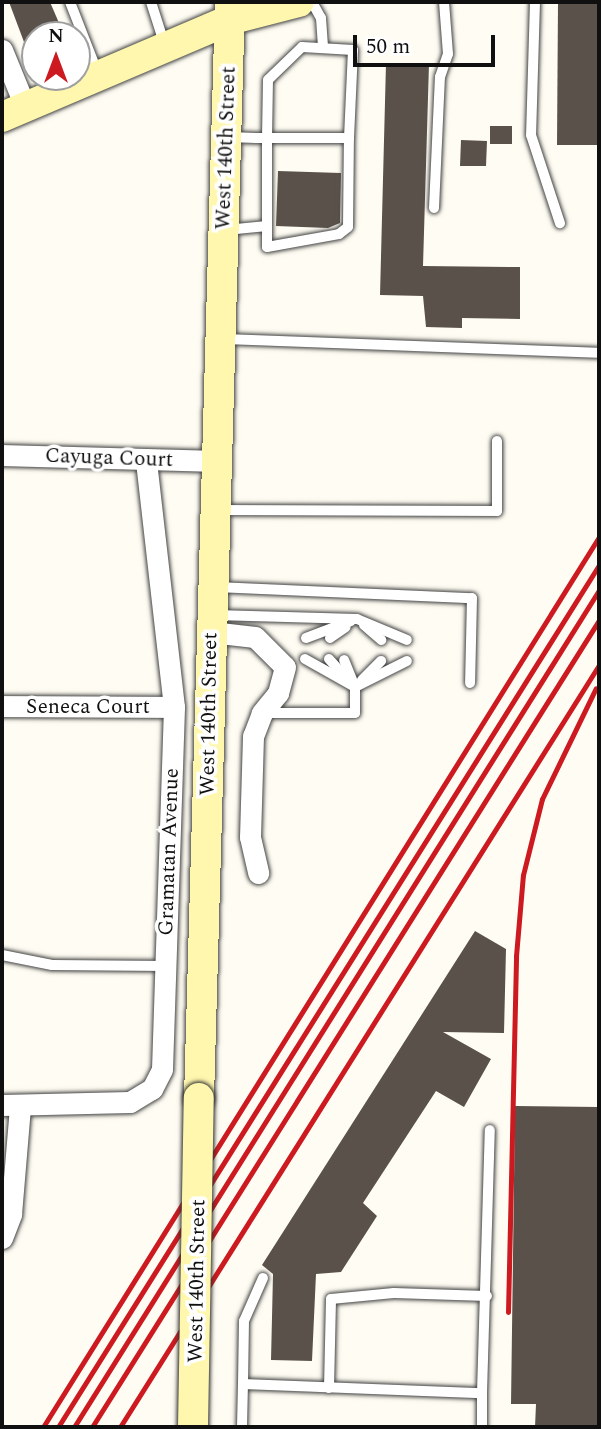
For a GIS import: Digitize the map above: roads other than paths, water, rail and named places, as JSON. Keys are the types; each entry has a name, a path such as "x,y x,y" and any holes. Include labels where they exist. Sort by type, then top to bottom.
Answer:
{"main road":[{"path":"14,112 166,47 230,11 299,2"},
{"name":"West 140th Street","path":"193,1427 199,1098 230,11"}],"street":[{"path":"2,50 14,112"},
{"name":"Cayuga Court","path":"2,455 217,461"},
{"name":"Gramatan Avenue","path":"11,1106 130,1102 152,1089 162,1069 174,708 146,460"},
{"path":"212,611 255,637 285,667 278,693 262,713 253,736 250,837 258,873"},
{"name":"Seneca Court","path":"2,706 174,708"},
{"path":"2,1238 11,1214 11,1106"}],"lane":[{"path":"70,2 99,75"},
{"path":"151,2 166,47"},
{"path":"312,2 321,18 323,48"},
{"path":"434,208 440,77 448,54 444,2"},
{"path":"535,2 531,135 560,223"},
{"path":"302,47 323,48 353,50 348,227 340,234 267,247 268,80 302,47"},
{"path":"226,137 349,138"},
{"path":"223,230 267,226"},
{"path":"220,339 599,353"},
{"path":"215,510 497,511 497,441"},
{"path":"212,611 472,598 470,683"},
{"path":"212,611 357,619 407,640"},
{"path":"311,638 357,619"},
{"path":"330,638 357,619"},
{"path":"345,639 357,619"},
{"path":"357,619 381,640 357,619"},
{"path":"310,659 355,687"},
{"path":"329,659 355,687"},
{"path":"262,713 355,713 355,687 344,660"},
{"path":"355,687 369,660"},
{"path":"355,687 387,661"},
{"path":"355,687 407,662"},
{"path":"2,955 52,965 166,965"},
{"path":"482,1427 490,1130"},
{"path":"242,1427 244,1321 263,1278"},
{"path":"329,1388 331,1299 394,1293 487,1296"},
{"path":"243,1384 482,1393"}],"railway":[{"path":"43,1427 599,537"},
{"path":"58,1427 599,565"},
{"path":"74,1427 599,590"},
{"path":"92,1427 599,620"},
{"path":"120,1427 599,665"},
{"path":"508,1312 516,956 523,875 542,799 596,688"}]}
